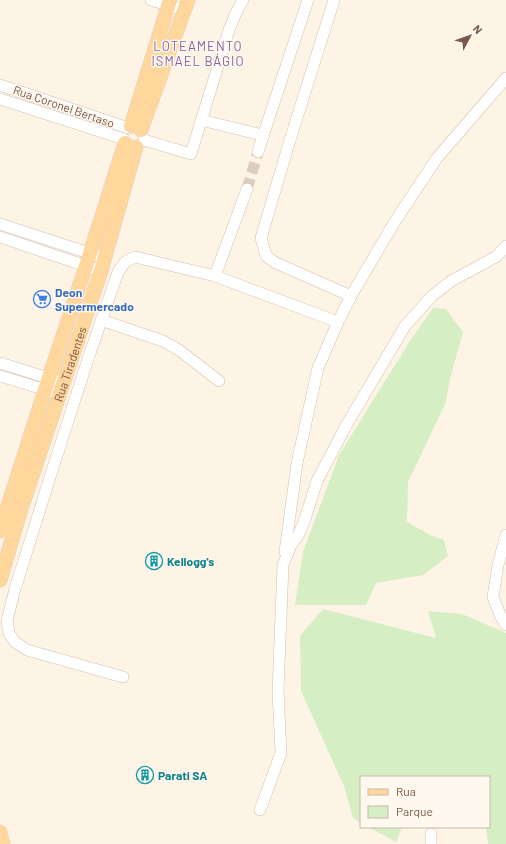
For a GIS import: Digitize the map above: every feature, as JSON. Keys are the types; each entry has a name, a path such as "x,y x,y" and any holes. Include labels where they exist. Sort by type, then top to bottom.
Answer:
{"main road":[{"name":"Rua Tiradentes","path":"0,531 62,389 103,265 133,136 169,3"},
{"name":"Rua Tiradentes","path":"0,580 9,511 47,384 87,260 133,136 186,5"},
{"path":"0,832 3,844"}],"street":[{"path":"151,0 186,5"},
{"path":"243,0 229,30 201,120 263,136"},
{"path":"258,152 308,0"},
{"path":"334,0 261,238 266,256 276,263 351,296"},
{"path":"260,810 281,752 278,691 283,565 296,463 318,368 351,296 394,223 437,158 506,78"},
{"name":"Rua Coronel Bertaso","path":"0,85 41,99 133,136"},
{"name":"Rua Coronel Bertaso","path":"0,99 37,111 133,136 191,154 201,120"},
{"path":"37,111 41,99"},
{"path":"215,276 247,189"},
{"path":"0,224 39,237 87,260"},
{"path":"0,237 37,249 103,265"},
{"path":"37,249 39,237"},
{"path":"283,565 304,522 317,481 347,424 405,326 436,292 451,280 496,256 506,246"},
{"path":"123,677 27,650 15,642 9,633 7,621 14,589 84,369 118,272 125,262 135,257 215,276 338,322"},
{"path":"101,320 163,341 179,350 219,381"},
{"path":"0,363 62,389"},
{"path":"0,376 47,384"},
{"path":"506,535 498,564 493,596 501,617 506,625"}],"green space":[{"path":"433,308 446,309 463,332 450,379 446,402 408,482 407,522 430,535 444,540 448,556 423,575 376,583 366,605 295,605 303,552 339,455 410,341"},
{"path":"323,609 436,638 428,611 462,614 506,633 506,844 488,844 486,828 490,828 490,776 360,776 360,822 353,818 344,786 301,691 300,636"},
{"path":"370,828 402,828 396,842"}],"tunnel":[{"path":"247,189 258,152"}],"place":[{"name":"Deon Supermercado","path":"42,299"},
{"name":"Kellogg's","path":"154,561"},
{"name":"Parati SA","path":"145,775"}],"district":[{"name":"LOTEAMENTO ISMAEL BÁGIO","path":"198,54"}]}
